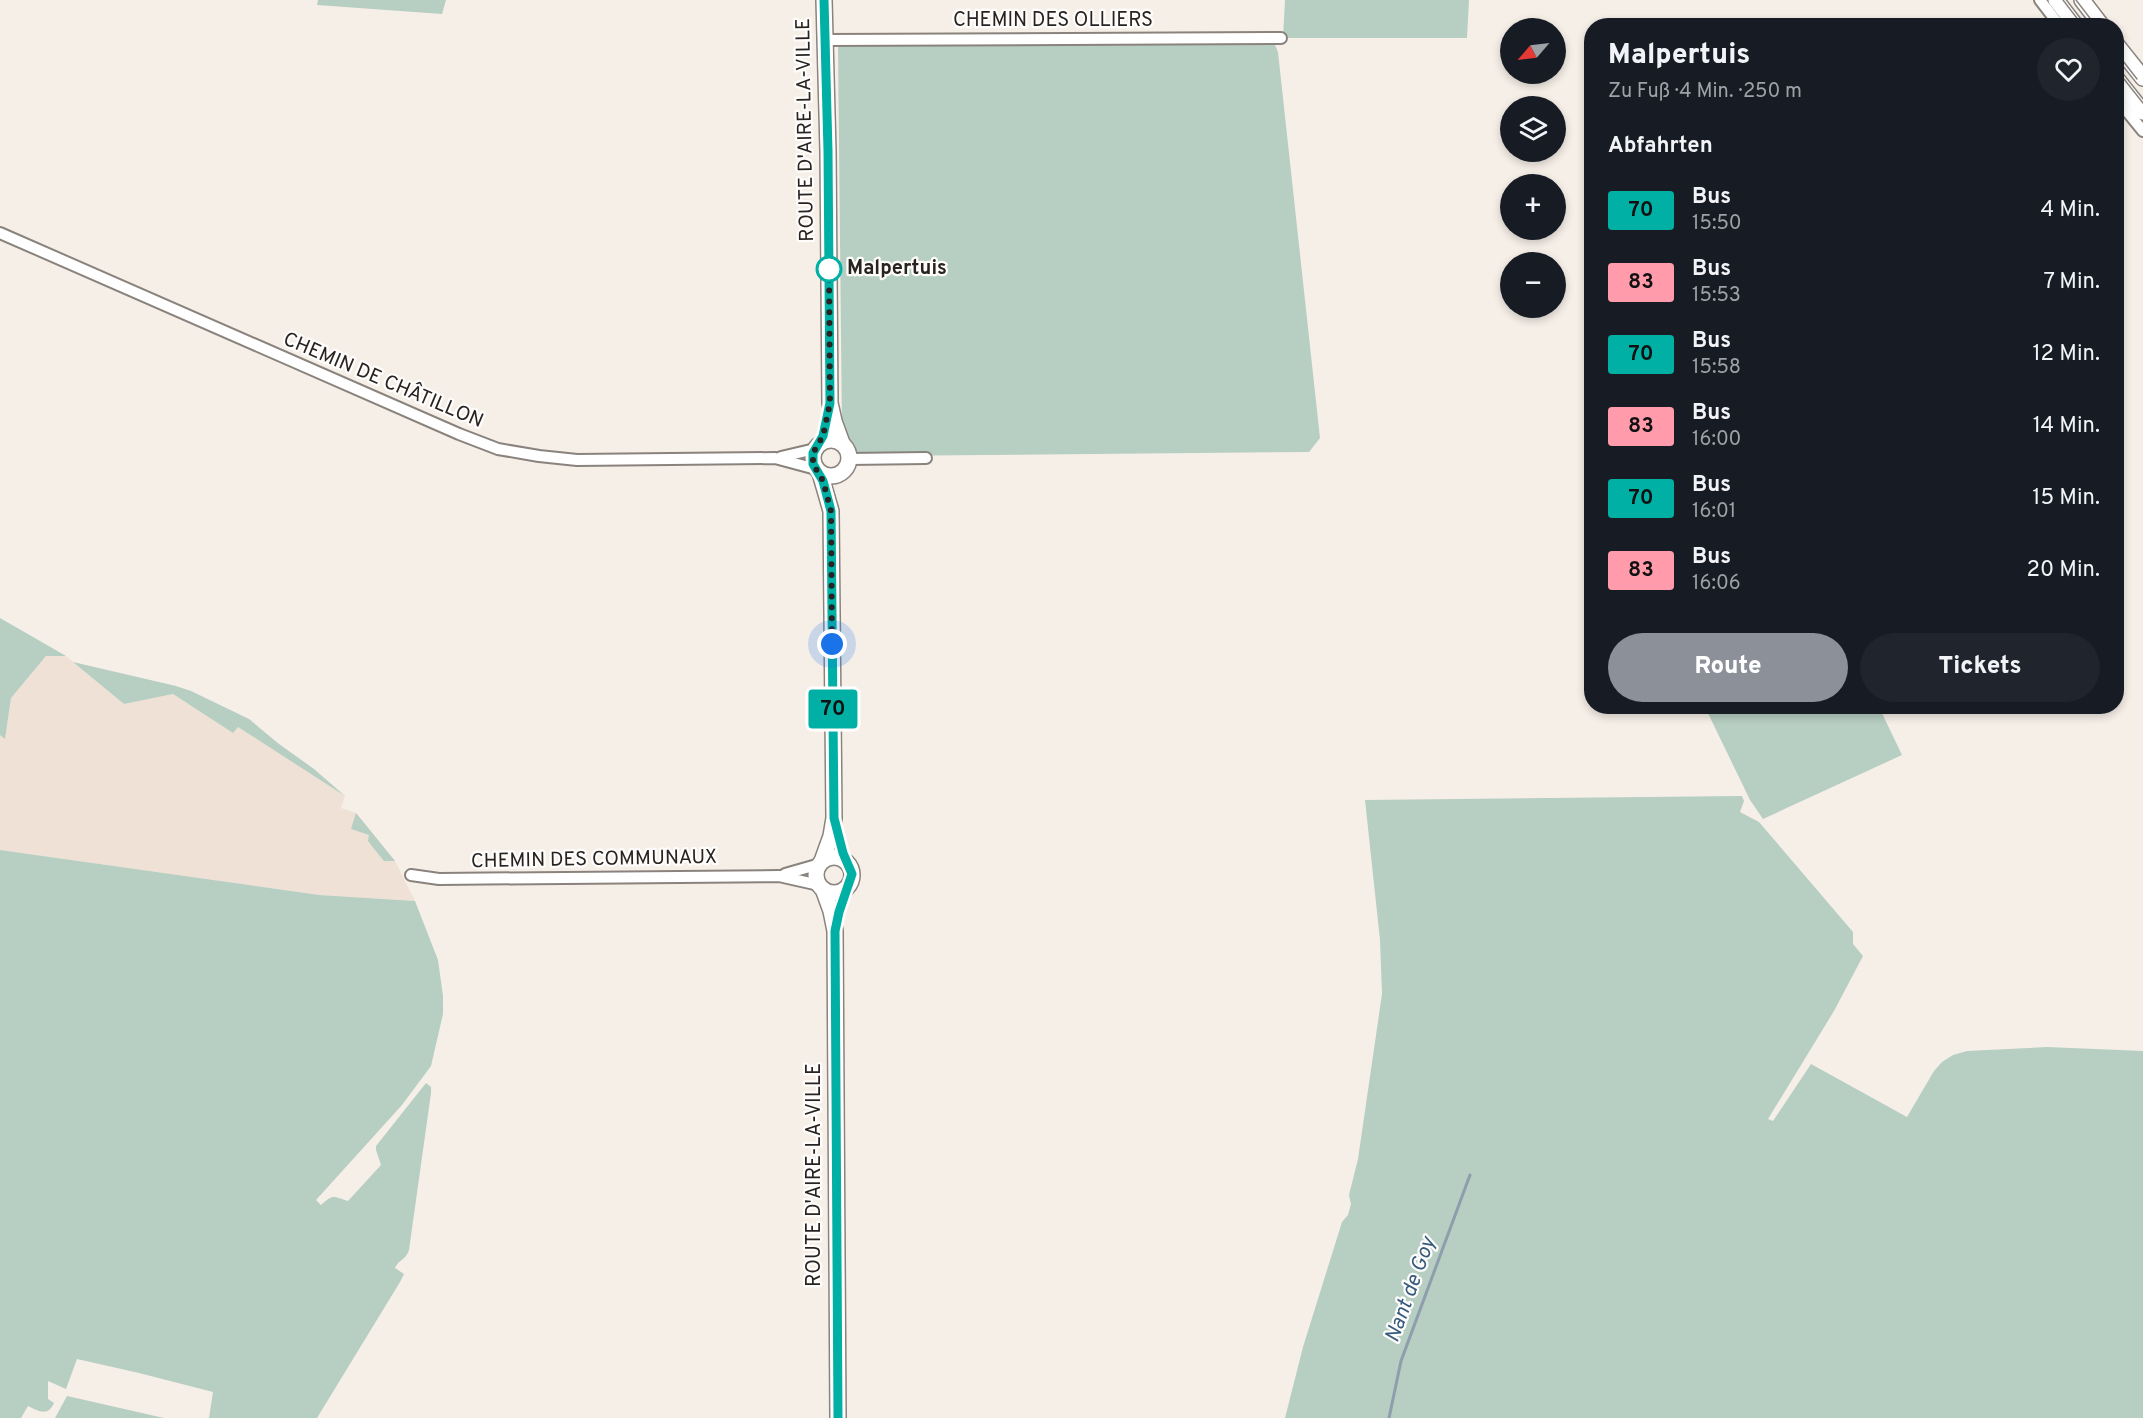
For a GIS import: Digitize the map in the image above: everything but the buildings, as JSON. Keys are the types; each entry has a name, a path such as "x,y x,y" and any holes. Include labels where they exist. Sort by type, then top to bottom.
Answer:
{"main road":[{"name":"ROUTE D'AIRE-LA-VILLE","path":"818,446 830,403 825,0"},
{"path":"2056,0 2070,18"},
{"path":"2082,0 2096,18"},
{"path":"2124,54 2143,78"},
{"path":"2124,88 2143,112"},
{"name":"ROUTE D'AIRE-LA-VILLE","path":"830,403 842,443"},
{"path":"831,511 846,466 846,447 842,443 830,440 818,446 813,458 831,511 834,818 831,836 816,877 821,887 836,893 848,888 852,874 834,818"},
{"path":"818,471 829,477 846,466"},
{"path":"821,863 835,857 847,862"},
{"name":"ROUTE D'AIRE-LA-VILLE","path":"821,887 831,911 835,931 838,1418"},
{"name":"ROUTE D'AIRE-LA-VILLE","path":"835,931 848,888"}],"street":[{"path":"2040,0 2054,18"},
{"name":"CHEMIN DES OLLIERS","path":"825,40 1281,38"},
{"path":"2124,108 2143,131"},
{"name":"CHEMIN DE CHÂTILLON","path":"0,233 498,449 577,460 775,458 818,446"},
{"name":"CHEMIN DE CHÂTILLON","path":"775,458 818,471"},
{"path":"846,466 926,459"},
{"name":"CHEMIN DES COMMUNAUX","path":"779,876 821,863"},
{"name":"CHEMIN DES COMMUNAUX","path":"411,875 439,879 779,876 821,887"}],"shaded area":[{"path":"46,656 66,656 124,704 173,694 233,733 238,727 345,796 341,808 356,813 395,861 415,901 319,895 0,850 0,735 5,738 11,698"}],"green space":[{"path":"318,0 446,0 442,14 317,5"},
{"path":"1285,0 1469,0 1467,38 1283,38"},
{"path":"850,42 1269,42 1275,45 1278,52 1320,438 1309,452 868,456 856,452 842,431 838,46"},
{"path":"0,618 66,656 46,656 11,698 5,739 0,735"},
{"path":"73,662 176,686 249,719 345,796 238,727 233,733 173,694 124,704"},
{"path":"1708,714 1882,714 1902,755 1763,819 1750,800"},
{"path":"1742,796 1744,801 1740,812 1759,822 1853,932 1853,944 1863,956 1834,1011 1768,1119 1773,1121 1811,1064 1907,1117 1934,1071 1942,1062 1953,1055 1967,1051 2047,1047 2143,1051 2143,1418 1285,1418 1303,1347 1342,1222 1348,1215 1351,1204 1349,1195 1358,1159 1382,994 1380,940 1365,800"},
{"path":"356,813 395,861 384,861 368,841 369,835 351,829"},
{"path":"0,850 319,895 415,901 438,960 443,996 443,1014 431,1066 402,1105 316,1200 321,1205 333,1197 348,1201 381,1165 376,1146 426,1083 431,1087 431,1093 409,1250 395,1268 404,1274 400,1282 317,1418 209,1418 213,1392 77,1359 66,1389 48,1381 48,1399 54,1403 49,1410 42,1412 28,1406 21,1418 0,1418"},
{"path":"67,1396 164,1418 55,1418"}],"waterway":[{"name":"Nant de Goy","path":"1389,1418 1401,1361 1470,1175"}],"tram line":[{"path":"2063,0 2077,18"},
{"path":"2076,0 2090,18"},
{"path":"2124,62 2137,79"},
{"path":"2124,79 2143,103"}],"bus line":[{"name":"70","path":"824,0 830,403 823,436 813,453 813,464 820,473 831,511 834,818 843,853 852,874 852,879 843,897 835,931 838,1418"}],"place":[{"name":"Malpertuis","path":"829,269"}],"route":[{"path":"829,269 830,403 823,436 813,453 813,464 820,473 831,511 832,644"}]}
